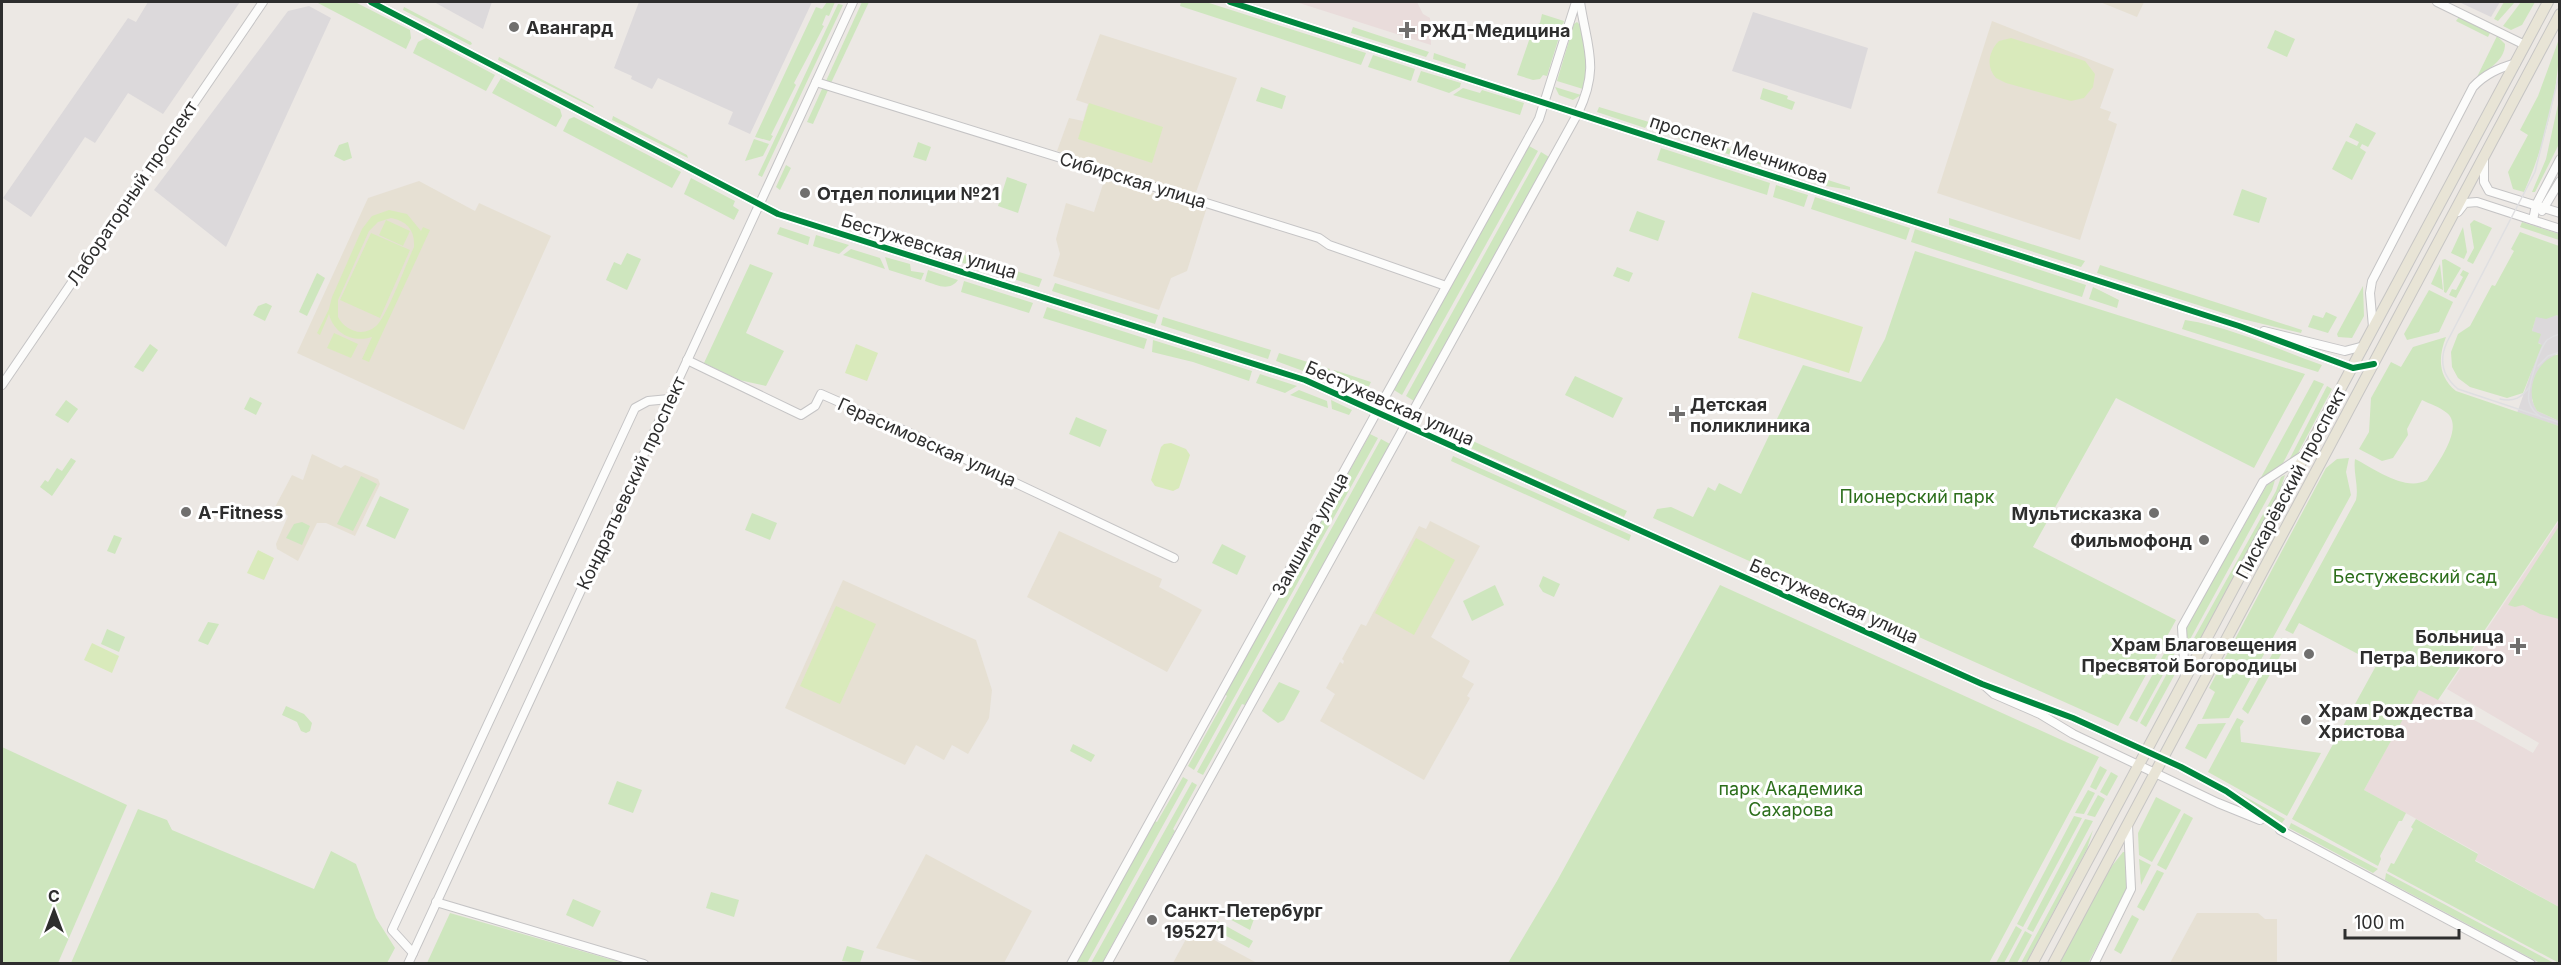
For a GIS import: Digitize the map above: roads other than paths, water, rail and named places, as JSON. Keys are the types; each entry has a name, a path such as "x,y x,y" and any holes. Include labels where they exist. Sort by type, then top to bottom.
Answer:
{"main road":[{"name":"Пискарёвский проспект","path":"2032,963 2548,2"},
{"name":"Пискарёвский проспект","path":"2053,963 2484,159 2559,14"}],"street":[{"name":"Лабораторный проспект","path":"2,385 263,2"},
{"name":"Бестужевская улица","path":"371,2 759,205 816,227 1305,380 1982,684 1998,688 2043,708 2073,718 2146,751 2226,791 2283,830"},
{"name":"Кондратьевский проспект","path":"408,963 853,2"},
{"name":"проспект Мечникова","path":"1230,2 2239,326 2353,368"},
{"name":"Замшина улица","path":"1071,963 1539,119 1578,2"},
{"name":"Замшина улица","path":"1107,963 1578,113 1592,65 1578,2"},
{"path":"2438,2 2525,45"},
{"path":"2373,330 2370,293 2373,281 2474,87 2479,80 2497,69 2516,63"},
{"name":"Сибирская улица","path":"816,82 1319,238 1329,245 1446,286"},
{"path":"2484,159 2484,182 2489,191 2559,213"},
{"path":"2533,220 2536,205 2559,159"},
{"path":"2533,220 2546,208 2559,181"},
{"path":"2451,220 2465,203 2471,201 2559,229"},
{"name":"проспект Мечникова","path":"2239,326 2345,351 2365,346"},
{"name":"Герасимовская улица","path":"687,360 801,415 815,406 821,394 912,434 1173,558"},
{"path":"2353,368 2374,364"},
{"path":"413,953 392,930 635,408 641,403 669,399"},
{"path":"2185,678 2182,627 2263,482 2291,466 2307,453"},
{"name":"Бестужевская улица","path":"1982,684 1994,694 2040,714 2073,734 2218,803 2283,830 2531,963"},
{"path":"2094,963 2131,889 2128,825"},
{"path":"436,902 644,963"}],"tram line":[{"path":"2560,71 2535,172 2447,342 2443,355 2445,373 2458,389 2560,423"},
{"path":"2541,417 2529,402 2531,380 2547,340 2560,334"},
{"path":"2538,366 2548,356 2560,352"},
{"path":"2500,399 2517,398 2524,394 2530,386"}],"place":[{"name":"Авангард","path":"514,27"},
{"name":"РЖД-Медицина","path":"1407,30"},
{"name":"Отдел полиции №21","path":"805,193"},
{"name":"Детская поликлиника","path":"1677,414"},
{"name":"A-Fitness","path":"186,512"},
{"name":"Мультисказка","path":"2154,513"},
{"name":"Фильмофонд","path":"2204,540"},
{"name":"Больница Петра Великого","path":"2518,646"},
{"name":"Храм Благовещения Пресвятой Богородицы","path":"2309,654"},
{"name":"Храм Рождества Христова","path":"2306,720"},
{"name":"Санкт-Петербург 195271","path":"1152,920"}],"park label":[{"name":"Пионерский парк","path":"1917,496"},
{"name":"Бестужевский сад","path":"2415,576"},
{"name":"парк Академика Сахарова","path":"1791,798"}]}
